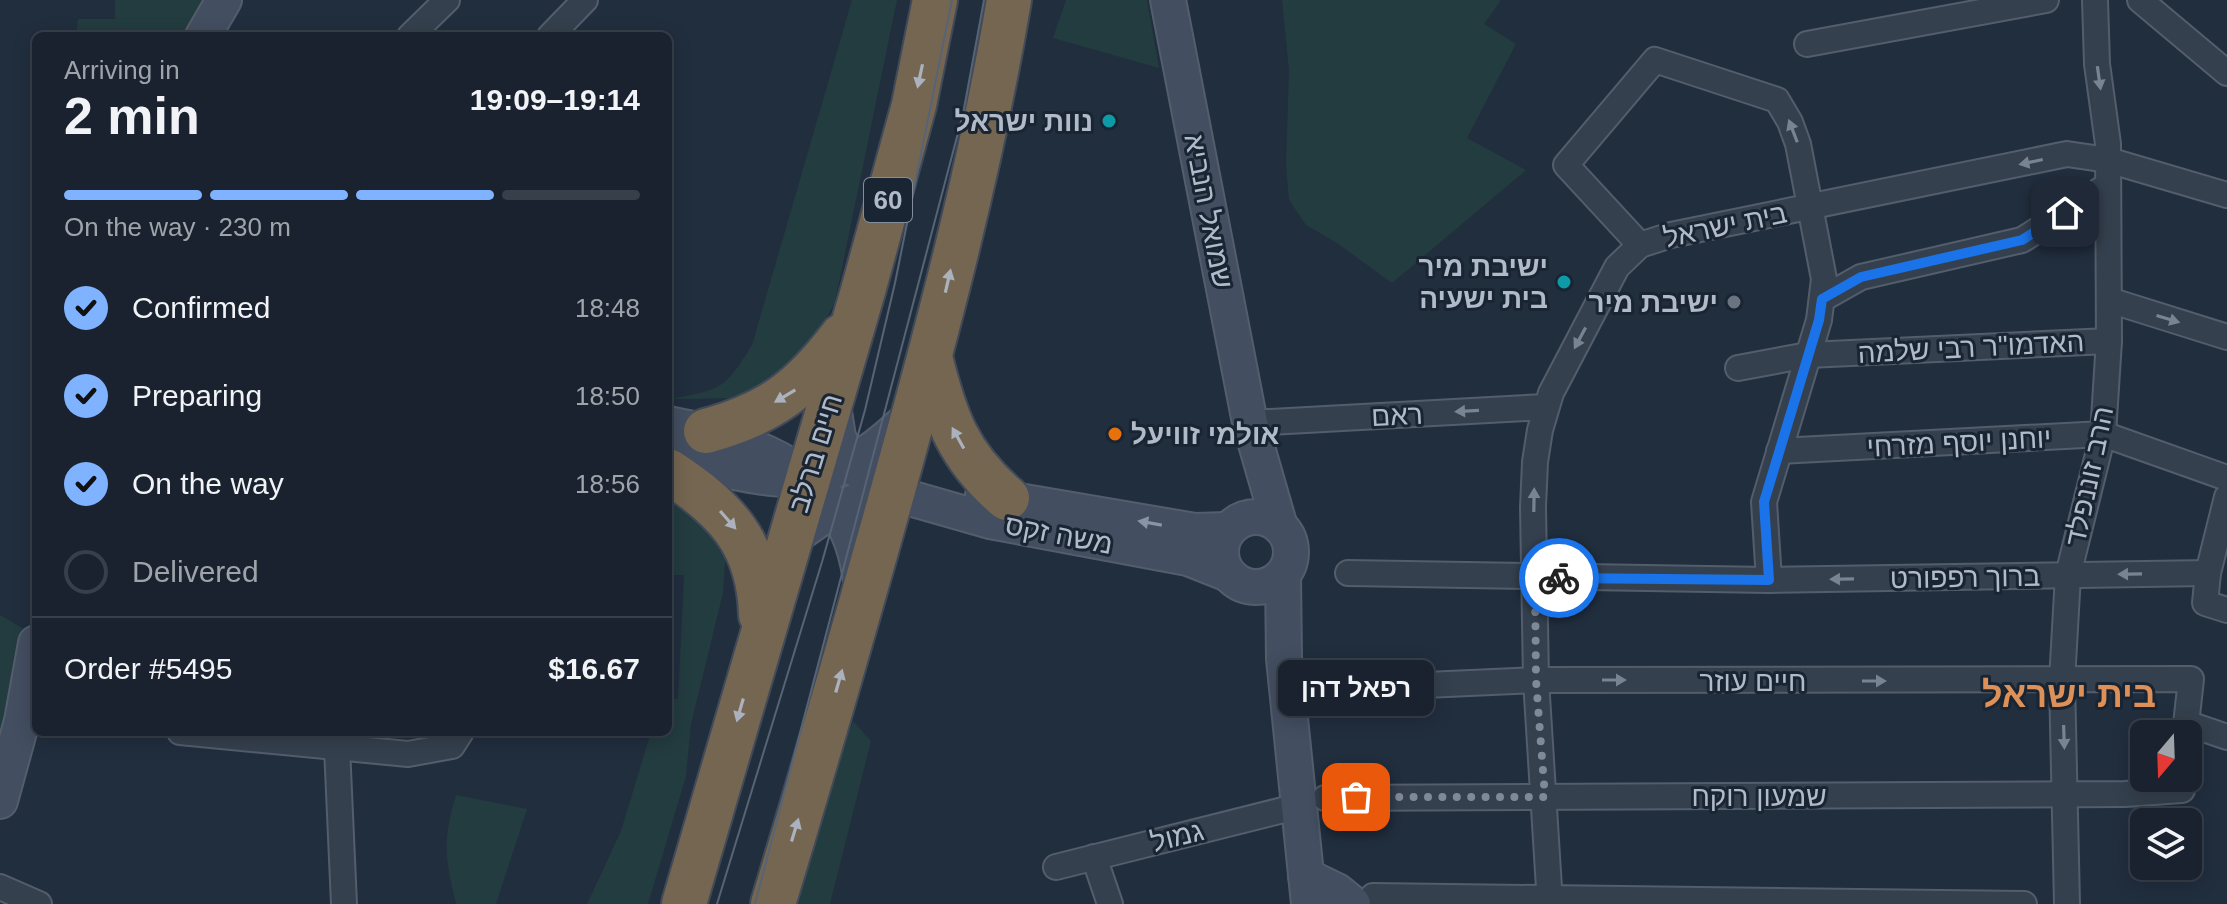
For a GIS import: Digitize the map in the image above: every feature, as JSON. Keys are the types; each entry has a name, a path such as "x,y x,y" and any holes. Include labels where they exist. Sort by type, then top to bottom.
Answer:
{"highway":[{"name":"חיים ברלב","path":"684,904 856,318 914,105 935,0"},
{"path":"773,904 930,357 978,163 1009,0"},
{"path":"978,163 1038,0"},
{"path":"687,428 752,415 797,389 818,368 856,318"},
{"path":"930,357 942,401 962,446 974,466 1007,498"},
{"path":"672,474 716,506 740,533 753,560 761,592 762,635"}],"street":[{"path":"205,32 224,0"},
{"path":"414,32 447,0"},
{"path":"554,32 585,0"},
{"name":"שמואל הנביא","path":"1168,0 1250,423 1280,527"},
{"path":"1807,44 2046,0"},
{"name":"הרב זוננפלד","path":"2067,904 2067,794 2062,681 2068,575 2103,434 2109,341 2108,144 2097,64 2095,0"},
{"path":"2140,0 2227,73"},
{"path":"1640,245 1566,165 1655,60 1777,100 1798,144 1824,279 1819,320 1764,502 1769,580"},
{"name":"בית ישראל","path":"1550,901 1536,680 1535,462 1545,407 1617,267 1640,245 1671,235 2067,154 2108,160 2227,195"},
{"path":"1822,299 1861,277 2022,240 2108,185"},
{"path":"2109,300 2227,337"},
{"name":"האדמו\"ר רבי שלמה","path":"1738,368 1808,355 2109,341"},
{"path":"832,398 838,437 850,462"},
{"name":"ראם","path":"1250,423 1545,407"},
{"path":"672,458 777,478 808,478 850,462 876,446 916,410"},
{"name":"שמואל הנביא","path":"1232,526 1248,471 1250,423"},
{"path":"687,428 761,450 808,478 837,509 854,547 863,599"},
{"name":"יוחנן יוסף מזרחי","path":"1779,451 2103,434 2227,478"},
{"name":"משה זקס","path":"850,462 867,479 892,493 1004,524 1188,558 1234,579"},
{"name":"משה זקס","path":"789,542 837,509 892,493 960,493 1007,498 1195,531 1232,526"},
{"path":"2216,607 2208,573 2225,510"},
{"path":"1284,659 1283,576 1291,556 1287,535 1280,527 1259,517 1247,518 1232,526 1220,551 1234,579 1255,596 1266,611 1284,659 1312,802 1307,890 1337,891 1363,900 2024,904"},
{"path":"1348,573 1535,578"},
{"name":"ברוך רפפורט","path":"1535,578 1769,580 2208,573"},
{"path":"1234,579 1260,588 1283,576"},
{"name":"חיים עוזר","path":"1314,690 1536,680 2191,679 2186,720"},
{"path":"0,801 29,722 32,688"},
{"path":"2202,732 2227,737"},
{"path":"222,736 408,754 452,746 458,736"},
{"path":"337,747 344,904"},
{"name":"שמעון רוקח","path":"1312,802 2154,792"},
{"name":"גמול","path":"1056,867 1312,802"},
{"path":"1094,857 1110,904"},
{"path":"0,887 39,904"}],"green space":[{"path":"115,0 206,0 187,32 76,32 78,19 115,19"},
{"path":"852,0 897,0 835,302 807,356 746,398 672,399 720,386 735,371 752,345"},
{"path":"1066,0 1147,0 1159,68 1053,38"},
{"path":"1282,0 1501,0 1484,24 1516,44 1467,138 1526,170 1392,283 1337,243 1306,225 1289,200 1286,165 1289,70"},
{"path":"672,494 726,548 723,593 691,724 686,776 648,904 587,904 621,831 650,736 672,736 672,699 678,699 684,575 672,575"},
{"path":"0,615 24,629 4,727 0,727"},
{"path":"853,721 871,741 830,904 788,904"},
{"path":"456,795 527,809 496,904 456,904 449,874 447,838"},
{"path":"2131,802 2160,803 2159,808 2131,808"}],"tram line":[{"path":"717,904 822,562 865,410 895,283 952,0"},
{"path":"755,904 963,114 984,0"}],"way so far":[{"path":"1356,797 1545,797 1536,680 1535,578 1559,578"}],"place":[{"name":"נוות ישראל","path":"1109,121"},
{"name":"ישיבת מיר בית ישעיה","path":"1564,282"},
{"name":"ישיבת מיר","path":"1734,302"},
{"name":"אולמי זוויעל","path":"1115,434"},
{"name":"רפאל דהן","path":"1356,797"}],"district":[{"name":"בית ישראל","path":"2069,694"}],"route":[{"path":"1559,578 1769,580 1764,502 1819,320 1822,299 1861,277 2022,240 2065,213"}]}
